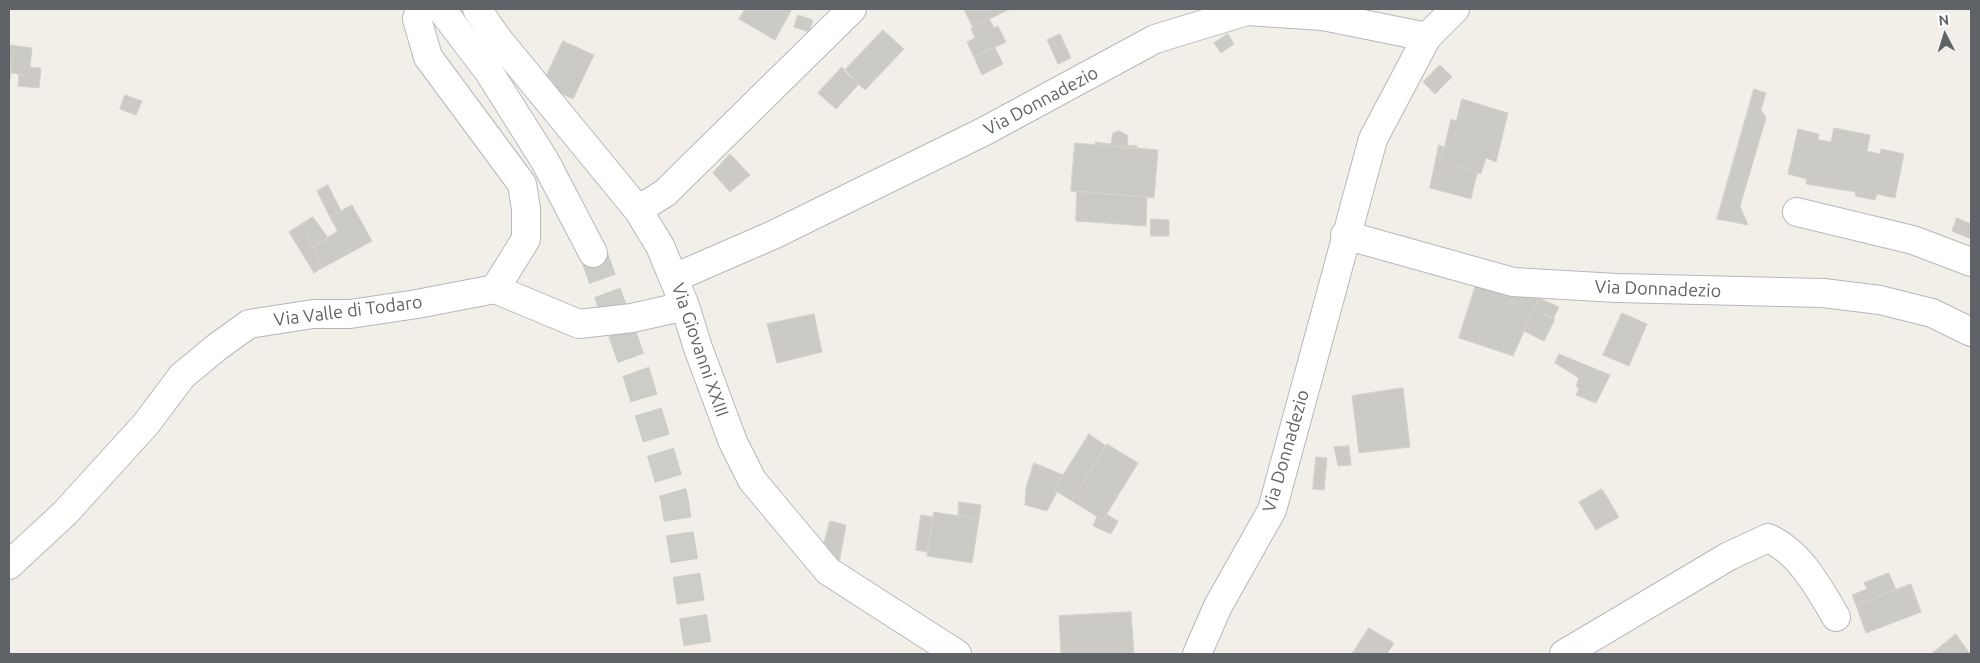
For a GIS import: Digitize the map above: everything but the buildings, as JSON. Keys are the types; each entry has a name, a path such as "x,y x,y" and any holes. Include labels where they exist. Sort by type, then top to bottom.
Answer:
{"street":[{"path":"420,9 417,19 428,57 522,184 526,209 526,239 495,289 579,324 632,318 685,306"},
{"path":"441,9 489,72 540,153 593,253"},
{"name":"Via Giovanni XXIII","path":"478,9 497,38 638,210 660,246 685,306 698,348 733,442 752,480 828,570 956,654"},
{"path":"638,210 665,193 852,9"},
{"name":"Via Donnadezio","path":"1197,654 1218,606 1272,510 1345,235 1373,139 1426,37 1455,9"},
{"name":"Via Donnadezio","path":"674,278 773,235 983,132 1155,39 1247,11 1323,16 1426,37"},
{"path":"1797,212 1913,240 1971,262"},
{"name":"Via Donnadezio","path":"1345,235 1513,282 1617,288 1823,294 1880,300 1932,313 1971,332"},
{"name":"Via Valle di Todaro","path":"9,565 65,513 146,424 182,376 249,324 313,314 360,313 495,289"},
{"path":"1564,654 1730,556 1768,538 1784,545 1817,585 1836,617"}],"tunnel":[{"path":"593,253 637,375 674,497 699,654"}]}
